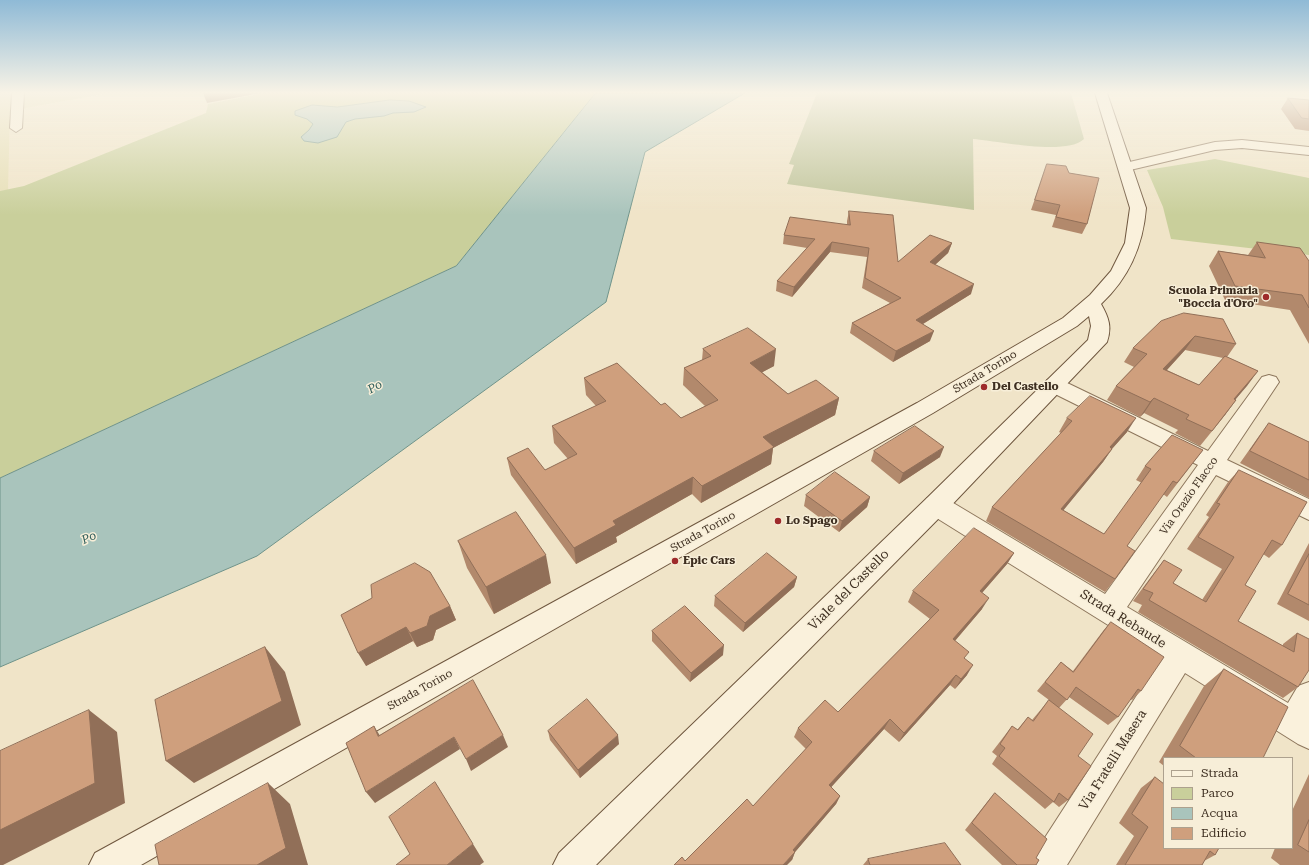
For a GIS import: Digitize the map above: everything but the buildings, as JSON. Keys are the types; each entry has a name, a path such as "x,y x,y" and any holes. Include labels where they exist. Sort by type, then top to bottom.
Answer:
{"street":[{"name":"Strada Torino","path":"107,865 925,408 1070,322 1092,304 1118,274 1130,253 1135,238 1138,224 1138,208 1114,133"},
{"path":"1126,167 1215,146 1242,144 1309,151"},
{"name":"Viale del Castello","path":"571,865 936,505 1097,342 1101,330 1100,318 1092,304"},
{"name":"Via Orazio Flacco","path":"1109,610 1270,382"},
{"path":"1054,385 1309,510"},
{"name":"Strada Rebaude","path":"936,505 1302,728"},
{"name":"Via Fratelli Masera","path":"1047,865 1180,655"},
{"path":"1302,728 1309,696"}],"shaded area":[{"path":"0,133 9,133 8,190 0,191"}],"green space":[{"path":"155,133 563,133 456,266 0,478 0,191 24,186"},
{"path":"801,133 1082,133 1084,139 1075,144 1048,147 973,139 974,210 787,184 794,165 789,164"},
{"path":"1215,159 1309,178 1309,255 1171,239 1163,207 1147,170"}],"water":[{"path":"305,133 339,133 337,137 318,143 304,141 301,137"},
{"name":"Po","path":"563,133 677,133 645,152 606,302 257,556 0,667 0,478 456,266"}],"place":[{"name":"Scuola Primaria \"Boccia d'Oro\"","path":"1266,297"},
{"name":"Del Castello","path":"984,387"},
{"name":"Lo Spago","path":"778,521"},
{"name":"Epic Cars","path":"675,561"}]}
